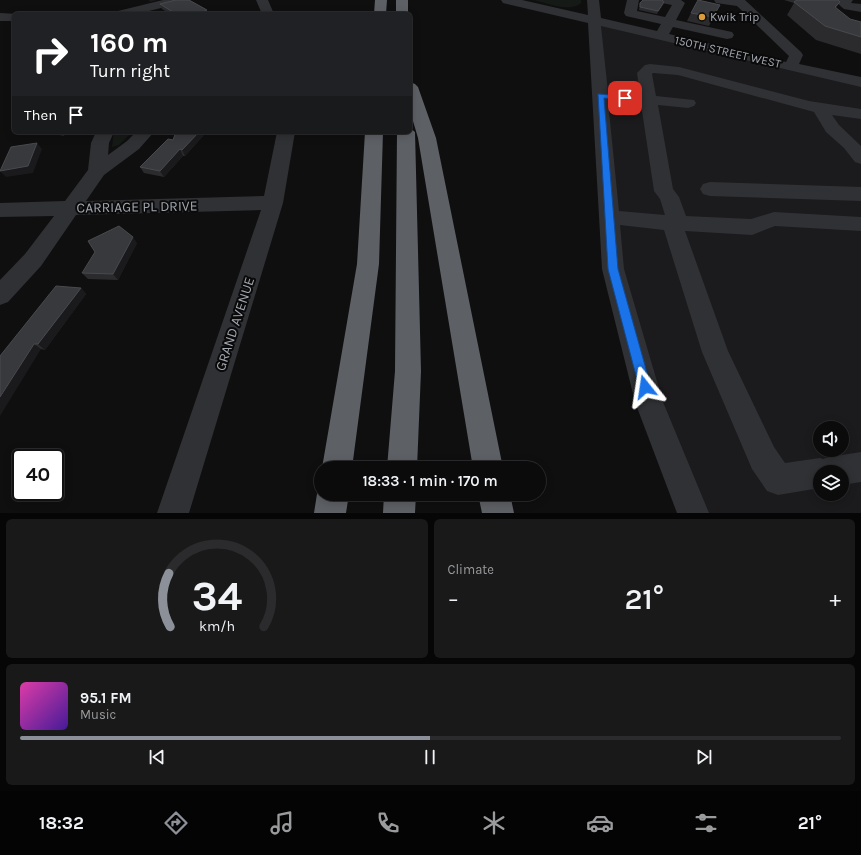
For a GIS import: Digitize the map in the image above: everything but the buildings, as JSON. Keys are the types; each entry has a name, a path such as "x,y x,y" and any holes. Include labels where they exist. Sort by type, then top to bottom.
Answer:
{"highway":[{"path":"380,12 381,0"},
{"path":"402,0 402,12"},
{"path":"412,93 427,138 486,461"},
{"path":"338,461 368,264 374,134"},
{"path":"402,461 408,371 406,134"},
{"path":"330,513 332,501"},
{"path":"399,513 400,501"},
{"path":"495,501 498,513"}],"street":[{"path":"130,12 177,0"},
{"path":"262,0 267,12"},
{"name":"150TH STREET WEST","path":"507,0 861,82"},
{"path":"593,0 596,21 613,269 649,402 693,513"},
{"path":"633,0 630,13 727,35"},
{"path":"661,36 679,3 666,0"},
{"path":"720,0 740,2 796,55 791,67"},
{"path":"846,2 861,2"},
{"path":"846,2 861,8"},
{"path":"846,2 861,16"},
{"path":"0,17 12,17"},
{"path":"813,474 778,480 763,458 715,352 676,224 669,196 664,191 644,73 650,68 679,71 808,106 861,114"},
{"path":"600,96 688,104"},
{"path":"820,108 832,128 850,144 861,158"},
{"path":"97,171 100,143 104,134"},
{"path":"0,296 33,260 97,171 133,145 143,134"},
{"name":"GRAND AVENUE","path":"173,513 273,203 286,134"},
{"path":"710,188 861,194"},
{"name":"CARRIAGE PL DRIVE","path":"0,210 273,203"},
{"path":"609,217 676,224 752,227 774,219 861,224"},
{"path":"849,469 861,467"}],"shaded area":[{"path":"534,0 581,0 581,3 576,6 565,7"},
{"path":"596,21 861,82 861,513 693,513 613,269"},
{"path":"114,134 130,134 119,145 112,147"}],"place":[{"name":"Kwik Trip","path":"702,17"}],"route":[{"path":"625,98 600,96 613,269 645,387"}]}
